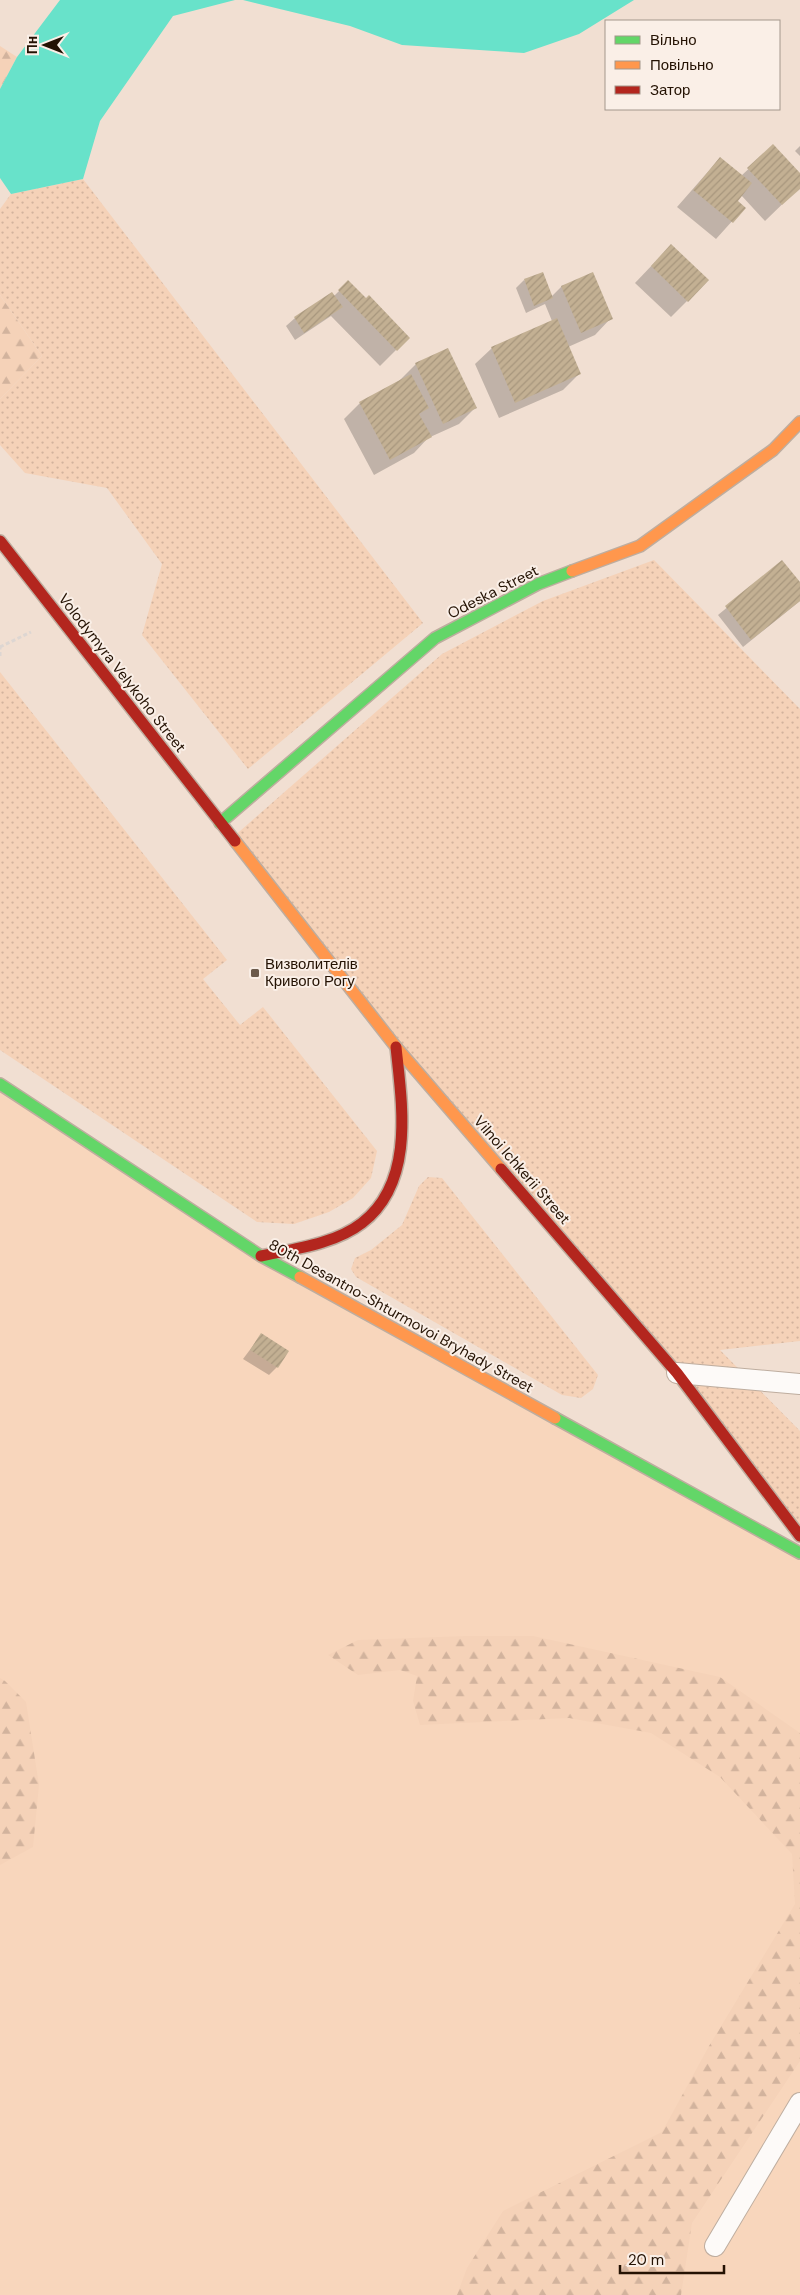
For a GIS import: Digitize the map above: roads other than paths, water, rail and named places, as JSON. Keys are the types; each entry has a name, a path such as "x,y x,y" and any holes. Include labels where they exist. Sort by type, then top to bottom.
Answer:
{"street":[{"name":"Odeska Street","path":"220,823 435,638 538,584 640,546 773,450 800,422"},
{"name":"Volodymyra Velykoho Street","path":"0,541 220,823"},
{"name":"Vilnoi Ichkerii Street","path":"220,823 396,1047 677,1373 800,1536"},
{"path":"260,1256 313,1244 348,1230 371,1215 386,1194 393,1180 402,1137 396,1047"},
{"name":"80th Desantno-Shturmovoi Bryhady Street","path":"0,1084 260,1256 800,1553"}],"lane":[{"path":"677,1373 800,1384"},
{"path":"714,2246 800,2103"}],"water":[{"path":"60,0 235,0 173,16 100,121 83,179 11,194 0,178 0,89 17,57"},
{"path":"243,0 634,0 579,34 524,53 402,45 350,26"}],"place":[{"name":"Визволителів Кривого Рогу","path":"255,973"}]}
